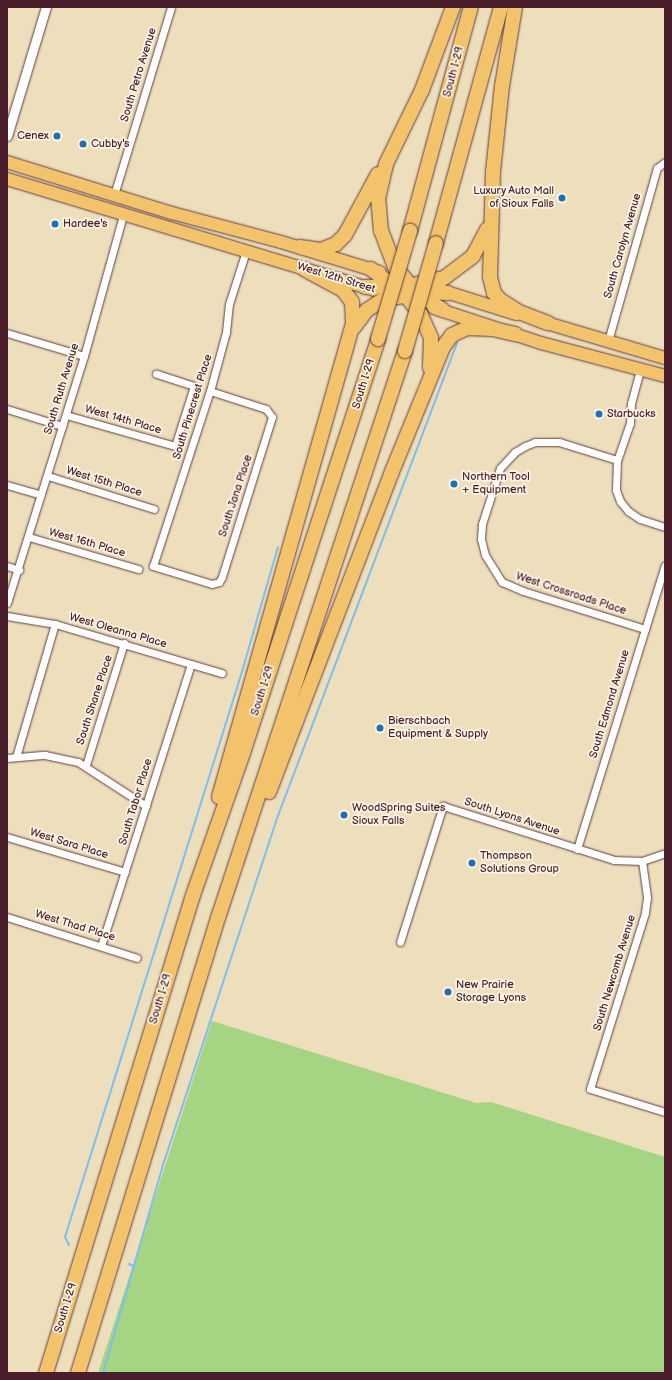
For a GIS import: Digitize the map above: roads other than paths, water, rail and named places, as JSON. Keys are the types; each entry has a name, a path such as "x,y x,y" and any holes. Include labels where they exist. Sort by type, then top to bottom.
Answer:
{"highway":[{"path":"426,386 432,356 430,338 424,320 387,251 378,220 379,187 386,164 422,90 453,7"},
{"name":"South I-29","path":"46,1373 192,898 243,753 378,339 410,231 472,7"},
{"path":"78,1373 218,918 405,351 501,7"},
{"path":"515,7 501,101 490,222 490,277 494,293 508,306 548,323"},
{"path":"300,247 320,250 332,247 340,240 376,176 386,164"},
{"path":"348,339 356,322 367,310 384,299 444,278 466,264 479,249 490,222"},
{"path":"192,898 232,746 354,315 348,296 336,285 304,269"},
{"path":"372,269 443,310"},
{"path":"365,287 448,293"},
{"path":"218,918 302,711 426,386 447,340 459,331 484,328 515,334"}],"main road":[{"name":"West 12th Street","path":"7,162 114,195 300,247 372,269"},
{"name":"West 12th Street","path":"7,179 365,287"},
{"path":"448,293 665,358"},
{"path":"443,310 515,334 665,376"}],"street":[{"path":"7,136 46,7"},
{"name":"South Petro Avenue","path":"114,195 171,7"},
{"name":"South Carolyn Avenue","path":"608,341 657,168 665,162"},
{"name":"South Ruth Avenue","path":"7,603 20,570 41,495 84,356 124,215"},
{"name":"South Pinecrest Place","path":"153,566 210,391 226,332 230,304 246,251"},
{"path":"7,333 84,356"},
{"path":"640,370 631,402 630,423 617,460 614,477 620,501 640,519 665,526"},
{"name":"West 14th Place","path":"66,415 175,446 194,386 156,374"},
{"name":"South Jana Place","path":"153,566 206,583 216,584 222,577 272,417 266,409 210,391"},
{"path":"7,409 62,426"},
{"name":"West Crossroads Place","path":"617,460 559,442 535,442 525,446 511,455 500,468 482,524 481,539 485,555 502,582 523,591 645,629"},
{"name":"West 15th Place","path":"48,476 154,509"},
{"path":"7,485 41,495"},
{"name":"West 16th Place","path":"29,537 138,569"},
{"name":"South Edmond Avenue","path":"577,849 665,565"},
{"path":"7,566 20,570"},
{"name":"West Oleanna Place","path":"7,616 55,624 222,673"},
{"path":"16,757 55,624"},
{"name":"South Shane Place","path":"86,765 124,643"},
{"name":"South Tabor Place","path":"101,946 191,664"},
{"path":"7,758 60,756 86,765 146,806"},
{"name":"South Lyons Avenue","path":"400,942 443,806 614,860 642,861 665,853"},
{"name":"West Sara Place","path":"7,837 125,872"},
{"name":"South Newcomb Avenue","path":"642,861 647,898 645,913 590,1089 665,1112"},
{"name":"West Thad Place","path":"7,917 137,958"}],"waterway":[{"path":"103,1373 162,1168 276,821 457,343"},
{"path":"69,1245 65,1237 241,675 278,547"},
{"path":"129,1264 133,1266"}],"place":[{"name":"Cenex","path":"57,136"},
{"name":"Cubby's","path":"83,144"},
{"name":"Luxury Auto Mall of Sioux Falls","path":"562,198"},
{"name":"Hardee's","path":"55,224"},
{"name":"Starbucks","path":"599,414"},
{"name":"Northern Tool + Equipment","path":"454,484"},
{"name":"Bierschbach Equipment & Supply","path":"380,728"},
{"name":"WoodSpring Suites Sioux Falls","path":"344,815"},
{"name":"Thompson Solutions Group","path":"472,863"},
{"name":"New Prairie Storage Lyons","path":"448,992"}]}
